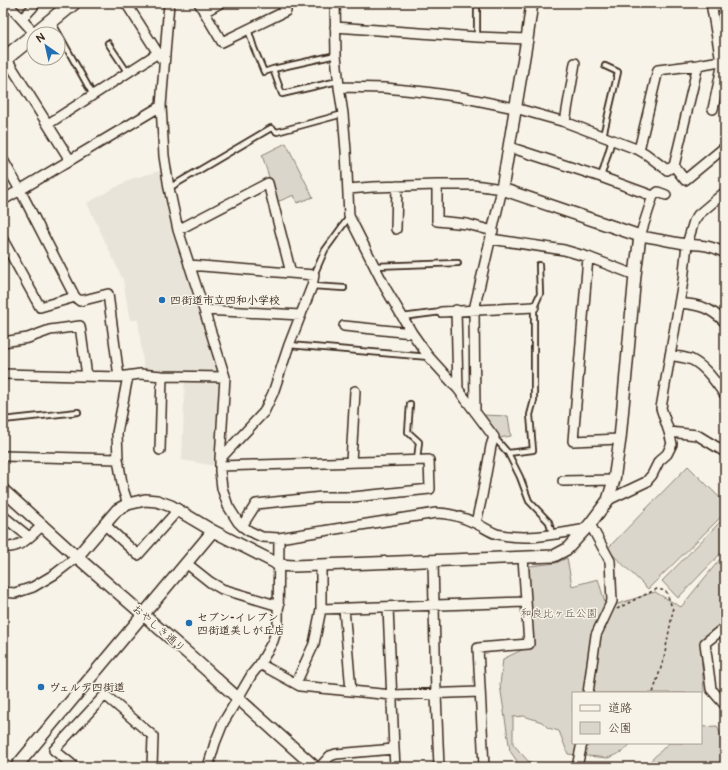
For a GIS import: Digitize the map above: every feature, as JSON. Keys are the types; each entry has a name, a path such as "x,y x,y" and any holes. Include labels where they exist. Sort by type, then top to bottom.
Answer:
{"main road":[{"path":"45,26 73,3"},
{"path":"5,59 26,42"}],"street":[{"path":"7,3 28,26"},
{"path":"126,3 164,64"},
{"path":"169,3 161,106 164,156 178,230 225,378 220,462 222,488 228,506 238,522 249,531 262,537 279,538 436,513 446,513 476,524 495,534 509,536 526,537 588,527"},
{"path":"199,3 222,42 286,11 282,3"},
{"path":"204,12 220,3"},
{"path":"335,3 336,55 338,84 343,114 349,216 386,289 412,333 430,357 458,389 494,437 476,524"},
{"path":"475,412 474,310 502,189 532,3"},
{"path":"712,6 723,61 713,109"},
{"path":"22,19 34,7"},
{"path":"335,28 527,39"},
{"path":"48,124 158,53"},
{"path":"5,59 70,160"},
{"path":"639,150 658,70 723,61"},
{"path":"565,122 575,63"},
{"path":"338,84 425,92 461,97 516,108 565,122 639,150 667,170 674,166 698,65"},
{"path":"3,200 161,106"},
{"path":"509,147 601,177 653,196"},
{"path":"674,166 685,180 725,147"},
{"path":"3,160 75,297 80,301 108,294 123,377 118,433 118,459 123,489 128,504"},
{"path":"178,230 268,183 291,273"},
{"path":"348,189 437,185 474,185 502,189 640,236 708,246 725,253"},
{"path":"437,185 437,221 467,224 492,235 564,250 588,257 635,275"},
{"path":"396,229 397,186"},
{"path":"3,592 15,593 33,587 55,574 77,557 117,510 128,504 145,500 157,500 171,506 213,531 278,565 294,566 523,558 554,556 559,554 567,549 588,527 608,500 614,480 620,438 640,236 653,196 658,192 666,195"},
{"path":"608,500 646,482 652,475 659,462 667,454 672,444 670,432 661,408 683,280 687,244 694,221 698,215 725,192"},
{"path":"3,240 40,307 75,297"},
{"path":"588,257 572,441 620,438"},
{"path":"190,265 314,275 312,286 289,345 273,393 264,412 220,462"},
{"path":"679,303 697,305 706,308 717,314 725,322"},
{"path":"441,312 534,307"},
{"path":"204,310 301,315"},
{"path":"456,310 458,389"},
{"path":"3,342 28,338 50,330 80,326 87,376"},
{"path":"344,326 412,333"},
{"path":"670,356 683,358 700,366 725,395"},
{"path":"3,374 123,377 140,374 225,378"},
{"path":"160,450 162,376"},
{"path":"351,462 355,391"},
{"path":"670,432 697,435 725,452"},
{"path":"3,456 118,459"},
{"path":"220,462 351,462 429,460 430,489 353,497 322,497 256,504 242,526"},
{"path":"563,481 614,480"},
{"name":"おやしき通り","path":"3,490 314,767"},
{"path":"104,524 138,556 178,510"},
{"path":"3,516 29,537"},
{"path":"3,547 14,547 22,544 43,525"},
{"path":"588,527 610,561 612,601 596,635 588,692"},
{"path":"16,767 213,531"},
{"path":"208,767 214,743 223,723 273,641 278,625 279,538"},
{"path":"484,767 478,648 529,644 523,558"},
{"path":"433,561 439,767"},
{"path":"186,562 210,582 222,589 279,606"},
{"path":"296,683 314,644 321,609 321,565"},
{"path":"321,609 526,602"},
{"path":"388,606 395,767"},
{"path":"344,608 351,691"},
{"path":"725,627 705,643 711,689 725,705"},
{"path":"260,664 300,686 392,695 480,692"},
{"path":"75,767 65,764 54,750 105,695 153,736 152,767"},
{"path":"577,767 582,744"},
{"path":"320,767 330,756 336,754 394,749"}],"lane":[{"path":"477,3 477,37"},
{"path":"712,6 725,7"},
{"path":"51,21 93,96"},
{"path":"248,29 264,72 336,55"},
{"path":"108,43 128,73"},
{"path":"602,136 618,72 605,66"},
{"path":"273,69 282,94 338,84"},
{"path":"169,188 271,128 277,132 343,114"},
{"path":"601,177 612,140"},
{"path":"314,275 325,250 349,216"},
{"path":"375,266 458,263"},
{"path":"508,453 533,450 530,415 534,400 534,307 540,294 539,265"},
{"path":"312,286 344,288"},
{"path":"402,317 441,312"},
{"path":"289,345 430,357"},
{"path":"410,404 408,432 419,442 417,460"},
{"path":"3,420 78,412"},
{"path":"494,437 508,453 520,477 529,501 549,522 552,534"}],"path":[{"path":"605,616 657,589 666,591 673,610 664,658 653,692"}],"shaded area":[{"name":"四街道市立四和小学校","path":"163,170 220,372 216,466 182,460 185,374 144,371 138,320 130,320 123,280 87,203 131,179"}],"green space":[{"path":"286,143 313,197 297,203 294,195 277,202 262,155"},
{"path":"481,415 508,416 511,436 499,438"},
{"path":"688,466 725,503 725,513 648,589 607,549"},
{"path":"725,517 725,549 678,598 662,581"},
{"name":"和良比ヶ丘公園","path":"725,553 725,621 704,638 702,665 704,691 702,696 702,692 572,692 572,744 630,744 624,751 608,758 568,754 559,731 548,728 542,722 524,716 513,717 513,744 528,761 547,767 521,767 510,751 500,685 503,659 534,644 532,644 527,568 530,566 556,563 567,558 572,586 598,579 606,606 605,608 655,592 681,607"},
{"path":"717,726 725,744 725,767 644,767 668,744 702,744 702,727"}],"place":[{"name":"四街道市立四和小学校","path":"162,300"},
{"name":"セブン-イレブン 四街道美しが丘店","path":"189,623"},
{"name":"ヴェルデ四街道","path":"41,687"}]}
